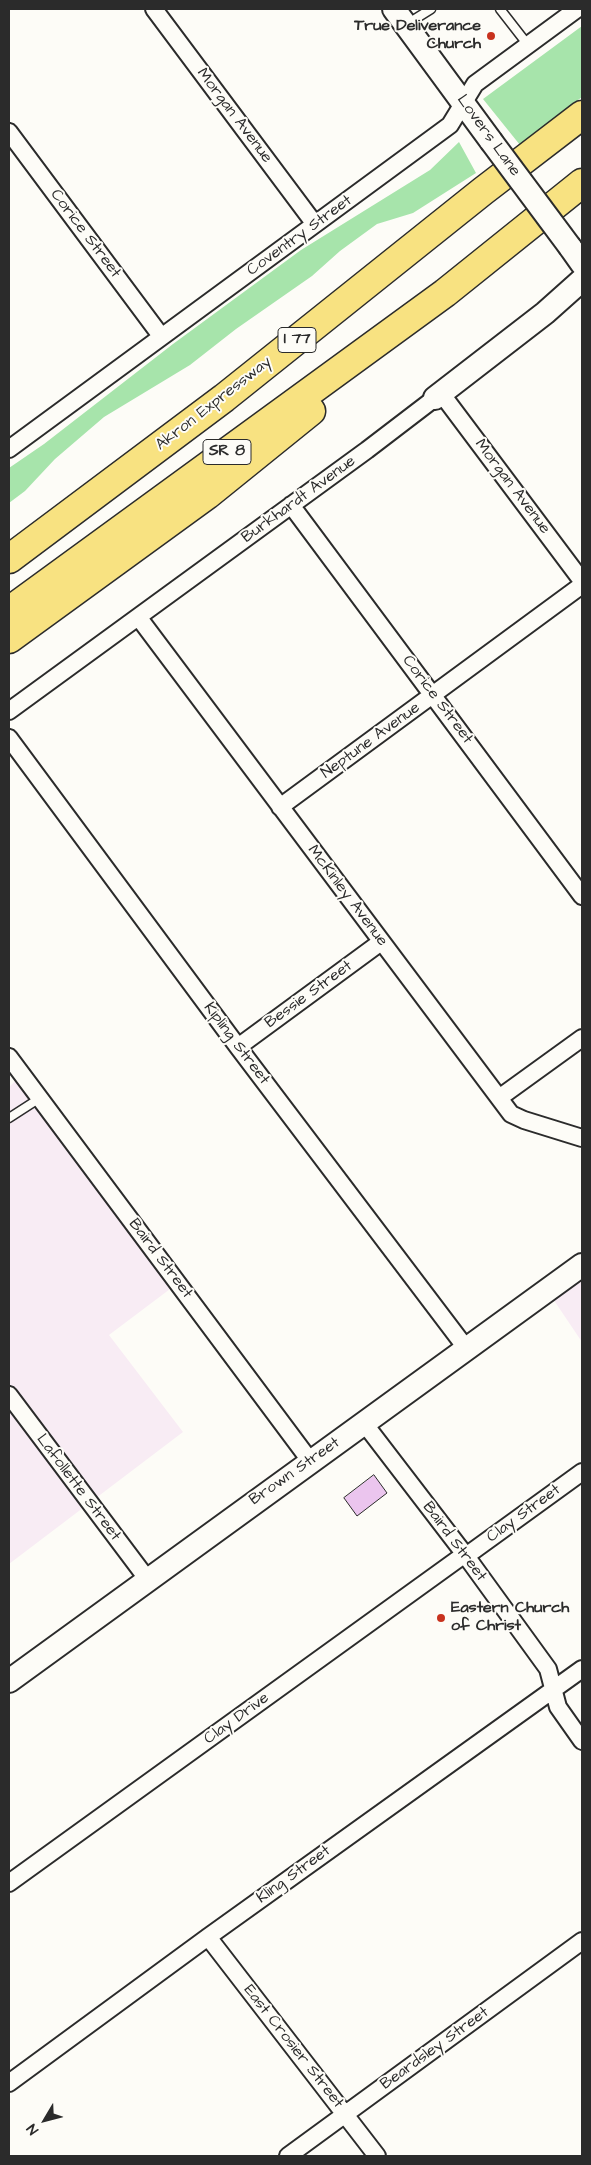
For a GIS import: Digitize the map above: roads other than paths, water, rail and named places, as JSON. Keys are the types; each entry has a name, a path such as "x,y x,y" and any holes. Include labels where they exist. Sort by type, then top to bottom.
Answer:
{"highway":[{"name":"Akron Expressway","path":"9,559 224,398 483,191 582,115"},
{"path":"9,639 207,495 307,414 445,292 582,184"},
{"name":"SR 8","path":"9,611 445,292"}],"main road":[{"name":"Lovers Lane","path":"400,17 576,256"},
{"name":"Burkhardt Avenue","path":"438,395 545,313 582,280"},
{"name":"Brown Street","path":"9,1680 582,1265"}],"street":[{"name":"Morgan Avenue","path":"154,9 314,223"},
{"name":"Coventry Street","path":"10,447 450,125 475,84 576,9"},
{"name":"Corice Street","path":"9,132 161,336"},
{"name":"Morgan Avenue","path":"438,395 582,580"},
{"name":"Burkhardt Avenue","path":"9,711 139,618 367,450 438,395"},
{"name":"Corice Street","path":"291,505 582,896"},
{"name":"Neptune Avenue","path":"280,807 582,586"},
{"name":"McKinley Avenue","path":"139,618 511,1114 524,1120 582,1138"},
{"name":"Kipling Street","path":"9,738 238,1047 466,1348"},
{"name":"Bessie Street","path":"238,1047 381,942"},
{"path":"499,1098 582,1038"},
{"name":"Baird Street","path":"9,1057 311,1462"},
{"name":"Lafollette Street","path":"9,1395 148,1580"},
{"name":"Baird Street","path":"364,1423 466,1555 548,1669 558,1707 582,1741"},
{"name":"Clay Street","path":"466,1555 582,1472"},
{"name":"Clay Drive","path":"9,1883 466,1555"},
{"name":"Kling Street","path":"9,2083 208,1937 582,1669"},
{"name":"East Crosier Street","path":"208,1937 377,2156"},
{"name":"Beardsley Street","path":"288,2156 582,1941"}],"lane":[{"path":"400,17 431,9"},
{"path":"500,9 528,45"},
{"path":"9,1118 40,1098"}],"place":[{"name":"True Deliverance Church","path":"491,36"},
{"name":"Eastern Church of Christ","path":"441,1618"}]}
